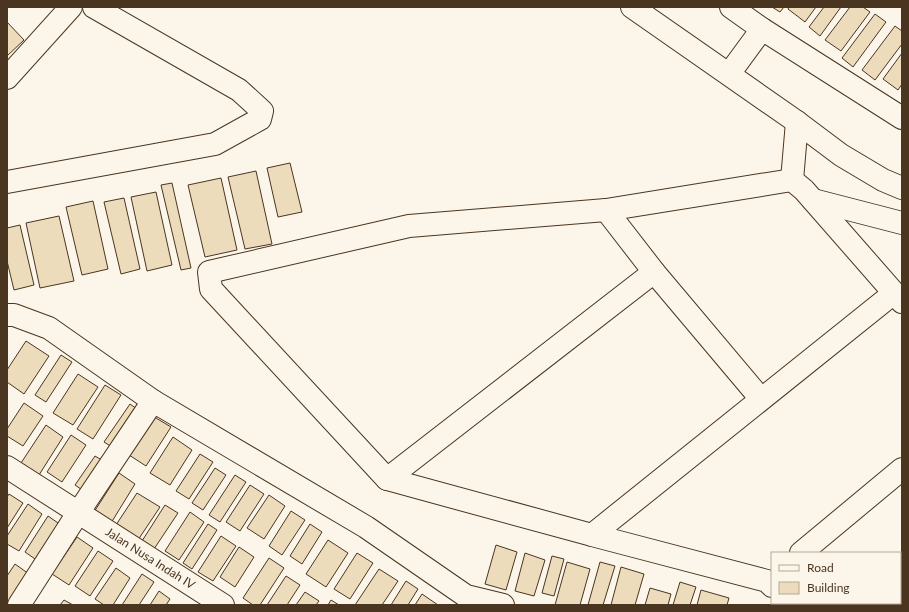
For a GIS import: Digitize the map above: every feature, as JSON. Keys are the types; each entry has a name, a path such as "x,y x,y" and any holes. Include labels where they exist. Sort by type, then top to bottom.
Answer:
{"street":[{"path":"7,78 71,7"},
{"path":"7,182 215,144 260,119 262,111 239,90 94,7"},
{"path":"632,7 797,122 841,155 883,180 902,188"},
{"path":"731,7 762,29 902,118"},
{"path":"728,74 762,29"},
{"path":"792,180 797,122"},
{"path":"592,535 761,399 898,297 804,190 792,180 606,210 409,226 209,272 211,289 387,479 592,535 770,582"},
{"path":"813,200 902,223"},
{"path":"606,210 654,272 761,399"},
{"path":"387,479 654,272"},
{"path":"7,315 14,315 49,328 153,401 366,528 464,600 503,605"},
{"path":"19,605 153,401"},
{"name":"Jalan Nusa Indah IV","path":"7,467 223,605"},
{"path":"802,552 902,469"}],"building":[{"path":"772,7 784,7 780,12"},
{"path":"789,7 816,7 805,22 788,9"},
{"path":"824,7 841,7 820,36 809,27"},
{"path":"850,7 863,7 870,12 841,51 825,40"},
{"path":"875,14 886,22 853,67 842,58"},
{"path":"7,22 24,40 7,56"},
{"path":"895,26 902,31 902,44 875,80 862,70"},
{"path":"902,53 902,84 898,90 883,79"},
{"path":"290,163 302,212 278,217 267,168"},
{"path":"256,171 272,244 245,249 228,177"},
{"path":"221,178 237,250 205,257 188,185"},
{"path":"172,183 191,268 181,270 161,185"},
{"path":"156,192 172,265 147,271 131,197"},
{"path":"124,198 140,269 121,274 104,202"},
{"path":"93,201 108,269 82,275 66,207"},
{"path":"59,216 74,281 40,288 26,223"},
{"path":"20,225 34,285 14,290 7,261 7,228"},
{"path":"26,341 49,356 24,394 7,382 7,370"},
{"path":"61,355 72,362 46,402 35,395"},
{"path":"78,374 98,387 73,425 53,413"},
{"path":"105,385 121,395 93,439 77,429"},
{"path":"24,403 43,416 23,446 7,436 7,429"},
{"path":"130,404 137,409 112,447 104,442"},
{"path":"151,415 171,427 146,466 126,453"},
{"path":"46,425 63,437 39,475 21,463"},
{"path":"71,435 86,445 62,482 47,472"},
{"path":"173,437 192,450 170,485 150,473"},
{"path":"200,454 213,462 189,499 176,491"},
{"path":"95,456 105,462 85,492 75,485"},
{"path":"215,468 226,475 203,510 192,503"},
{"path":"119,473 135,484 111,523 94,512"},
{"path":"235,475 246,482 220,522 209,515"},
{"path":"250,485 264,494 240,531 226,522"},
{"path":"137,493 160,507 136,543 114,528"},
{"path":"9,494 23,503 7,528 7,497"},
{"path":"269,495 285,506 264,539 247,528"},
{"path":"28,504 42,514 19,551 7,544 7,536"},
{"path":"165,505 178,513 154,549 142,541"},
{"path":"291,511 305,520 282,555 269,546"},
{"path":"190,512 204,522 179,560 165,551"},
{"path":"48,516 61,525 38,561 25,552"},
{"path":"208,524 217,530 192,569 183,563"},
{"path":"310,524 322,532 302,564 290,556"},
{"path":"221,536 236,546 213,581 198,572"},
{"path":"77,537 93,548 69,585 52,574"},
{"path":"328,540 348,553 326,587 306,574"},
{"path":"496,545 517,552 506,590 485,584"},
{"path":"239,547 254,557 235,587 220,577"},
{"path":"98,551 113,561 90,596 75,586"},
{"path":"357,553 373,563 350,599 334,589"},
{"path":"525,553 545,560 534,596 515,591"},
{"path":"552,556 564,559 554,596 542,593"},
{"path":"269,558 284,568 260,605 253,605 243,598"},
{"path":"567,562 590,569 580,605 555,605"},
{"path":"600,562 615,566 603,605 588,605"},
{"path":"15,564 29,574 9,605 7,605 7,576"},
{"path":"621,567 644,574 635,605 611,605"},
{"path":"116,568 130,578 113,605 104,605 95,599"},
{"path":"379,569 398,581 382,605 355,605"},
{"path":"142,574 154,582 139,605 122,605"},
{"path":"286,576 300,585 287,605 267,605"},
{"path":"406,581 418,589 408,605 391,605"},
{"path":"680,582 696,587 690,605 673,605"},
{"path":"650,588 671,594 668,605 645,605"},
{"path":"701,590 729,598 727,605 697,605"},
{"path":"159,591 170,599 166,605 150,605"},
{"path":"305,592 319,601 316,605 296,605"},
{"path":"422,594 438,605 415,605"},
{"path":"64,600 73,605 60,605"},
{"path":"331,600 339,605 328,605"}]}
